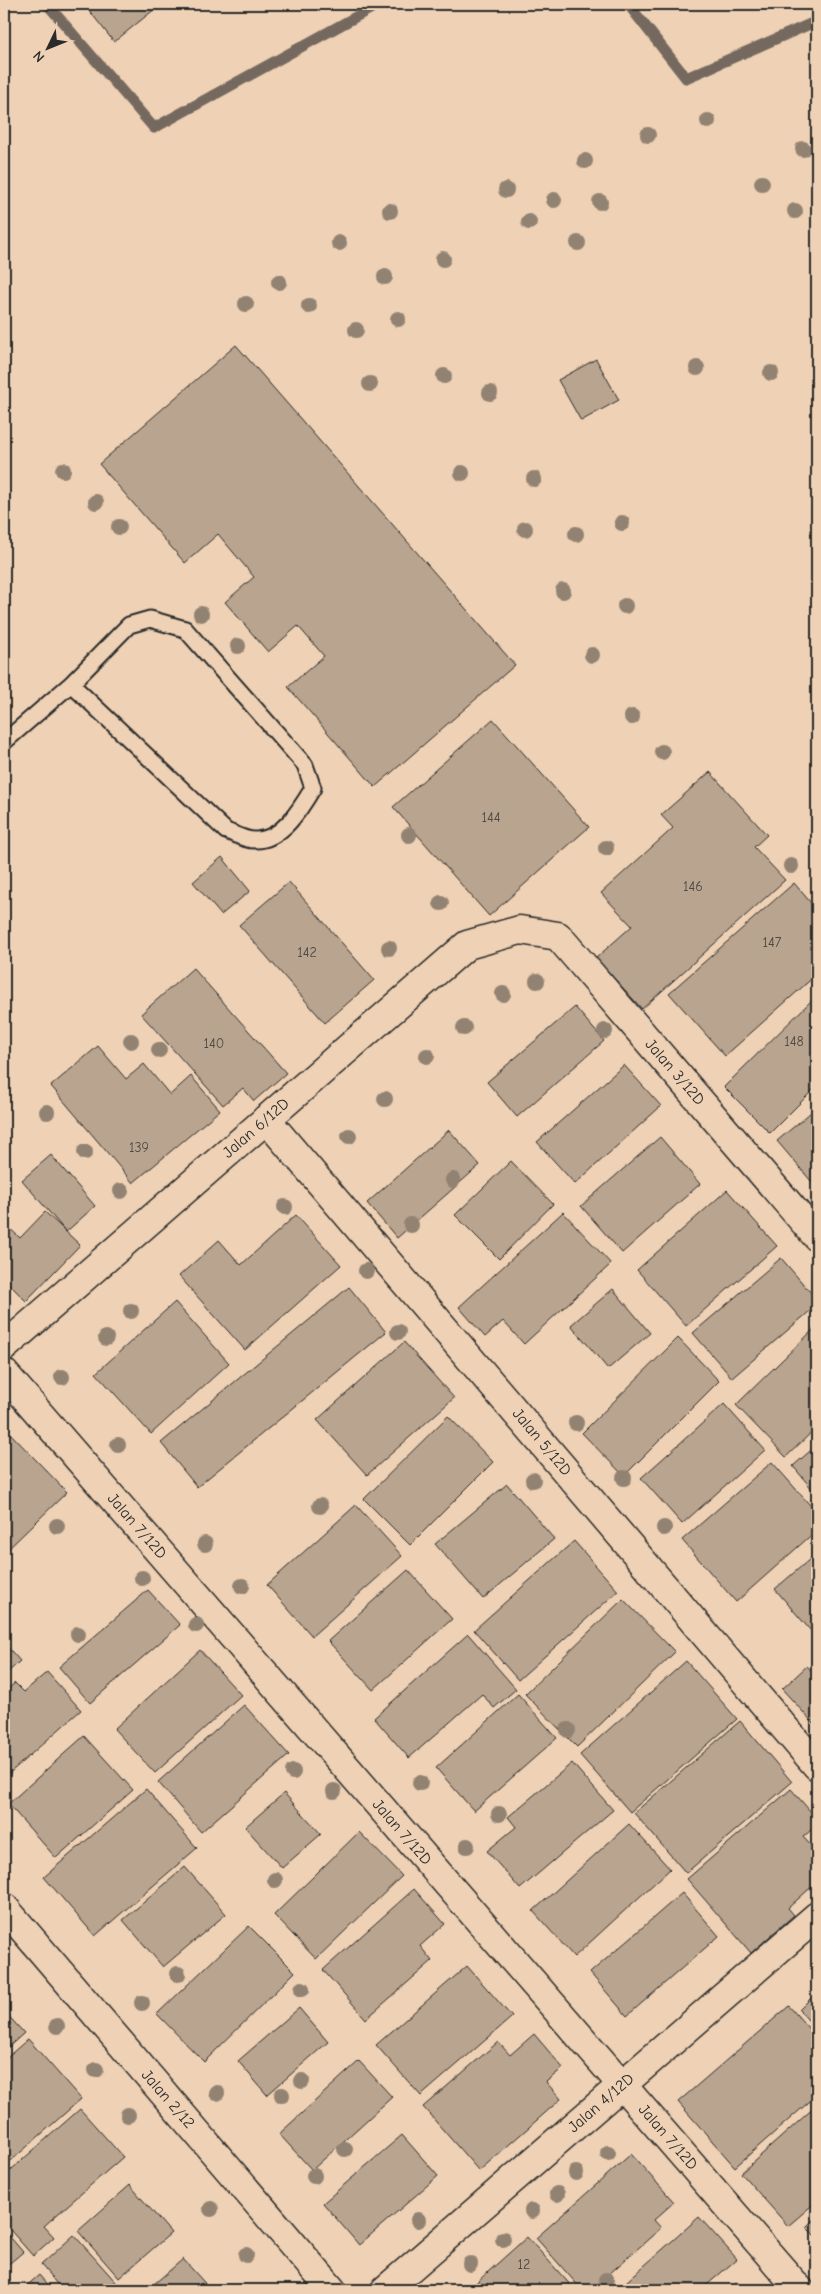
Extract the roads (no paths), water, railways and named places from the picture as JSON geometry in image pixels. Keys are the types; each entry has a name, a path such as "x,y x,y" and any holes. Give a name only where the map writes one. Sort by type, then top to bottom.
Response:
{"street":[{"name":"Jalan 6/12D","path":"4,1347 467,945 520,930"},
{"name":"Jalan 3/12D","path":"520,930 558,936 817,1237"},
{"name":"Jalan 5/12D","path":"266,1119 817,1766"},
{"name":"Jalan 7/12D","path":"4,1373 800,2290"},
{"name":"Jalan 2/12","path":"4,1907 332,2290"},
{"name":"Jalan 4/12D","path":"385,2290 817,1916"}],"lane":[{"path":"4,742 71,684 129,626 150,619 185,629 305,765 313,788 301,808 272,838 254,841 226,831 71,684"}],"waterway":[{"path":"47,4 154,128 379,4"},
{"path":"628,4 686,78 817,21"}]}
